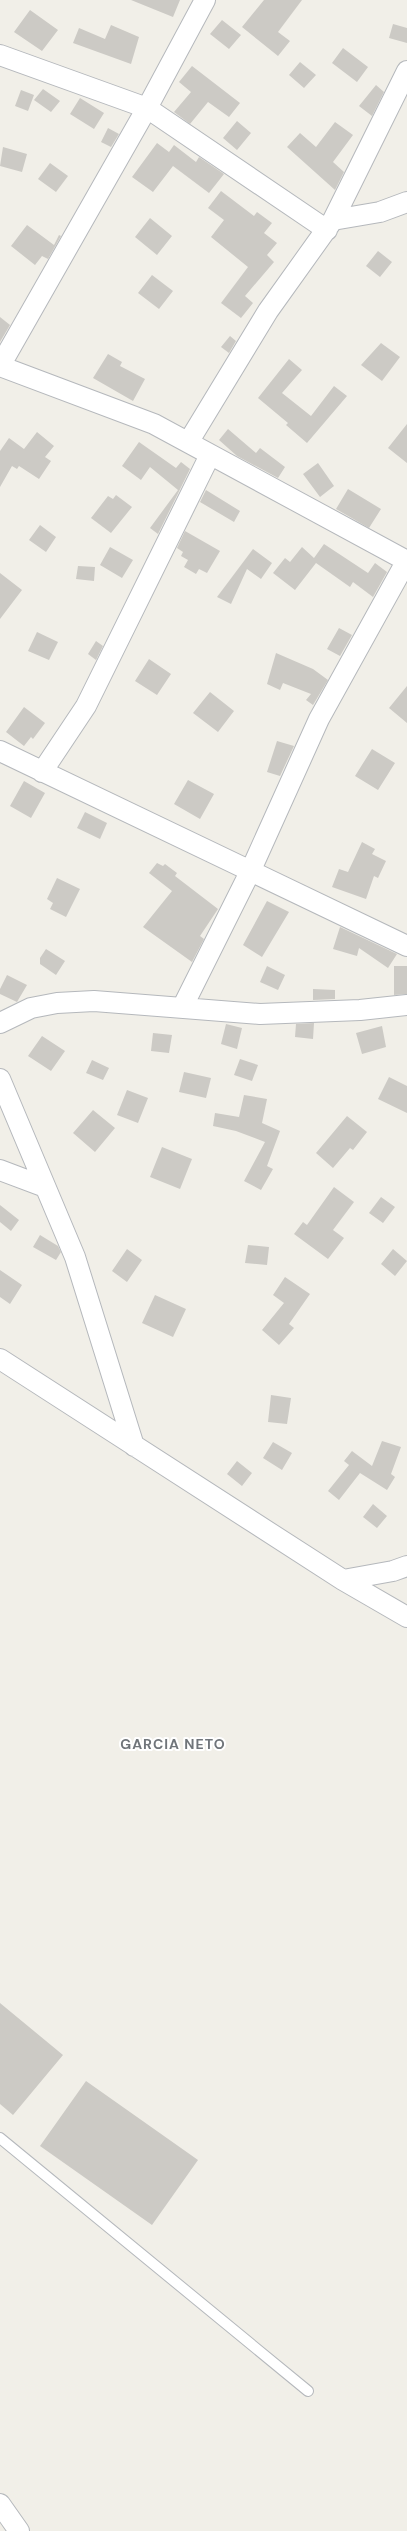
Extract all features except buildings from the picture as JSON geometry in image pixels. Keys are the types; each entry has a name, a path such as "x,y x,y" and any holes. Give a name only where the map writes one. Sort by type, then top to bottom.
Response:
{"street":[{"path":"183,1006 250,872 319,719 407,561 210,455 189,441 154,424 0,366 147,108 205,0"},
{"path":"0,55 147,108 330,225 380,212 407,202"},
{"path":"189,441 268,311 330,225 407,71"},
{"path":"42,772 86,706 210,455"},
{"path":"0,752 407,946"},
{"path":"0,1023 31,1008 57,1003 94,1001 183,1006 260,1014 360,1010 407,1005"},
{"path":"0,1079 76,1258 134,1446"},
{"path":"0,1170 45,1187"},
{"path":"0,1359 343,1580 407,1617"},
{"path":"343,1580 393,1571 407,1566"},
{"path":"0,2504 19,2531"}],"lane":[{"path":"0,2138 308,2391"}],"district":[{"name":"GARCIA NETO","path":"173,1744"}]}
